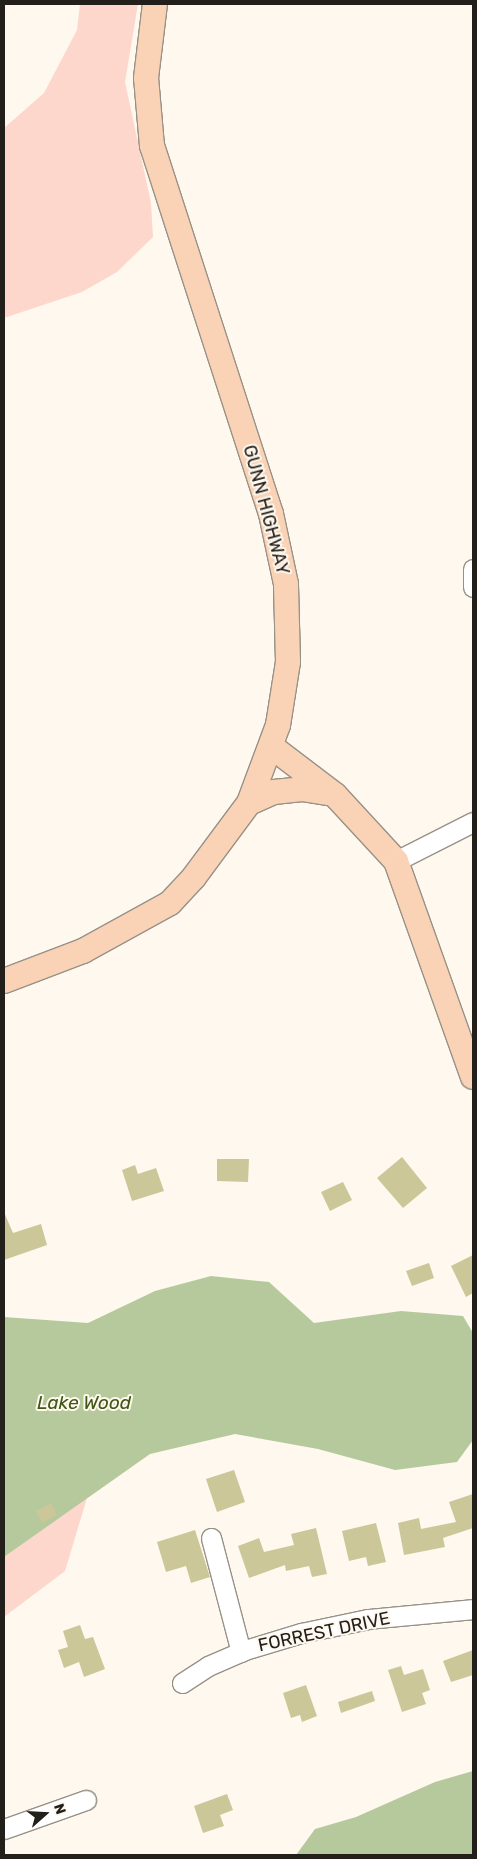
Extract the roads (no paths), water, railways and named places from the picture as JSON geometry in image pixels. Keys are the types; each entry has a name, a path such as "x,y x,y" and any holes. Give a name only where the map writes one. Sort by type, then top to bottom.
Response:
{"main road":[{"name":"GUNN HIGHWAY","path":"4,981 83,951 170,903 194,877 249,803 272,747 288,662 286,584 271,514 152,146 146,78 155,4"},
{"path":"272,747 335,795 396,861 473,1077"},
{"path":"249,803 274,792 302,789 335,795"}],"street":[{"path":"473,569 473,587"},
{"path":"396,861 473,822"},
{"path":"211,1538 241,1652"},
{"name":"FORREST DRIVE","path":"182,1683 208,1666 241,1652 300,1633 368,1619 473,1609"},
{"path":"4,1828 86,1800"}],"water":[{"name":"Lake Wood","path":"211,1276 269,1282 314,1323 401,1311 463,1316 473,1333 473,1440 457,1462 395,1470 318,1449 235,1434 150,1454 4,1557 4,1317 88,1323 155,1291"},
{"path":"473,1771 473,1855 296,1855 315,1829 356,1817 435,1782"}]}
